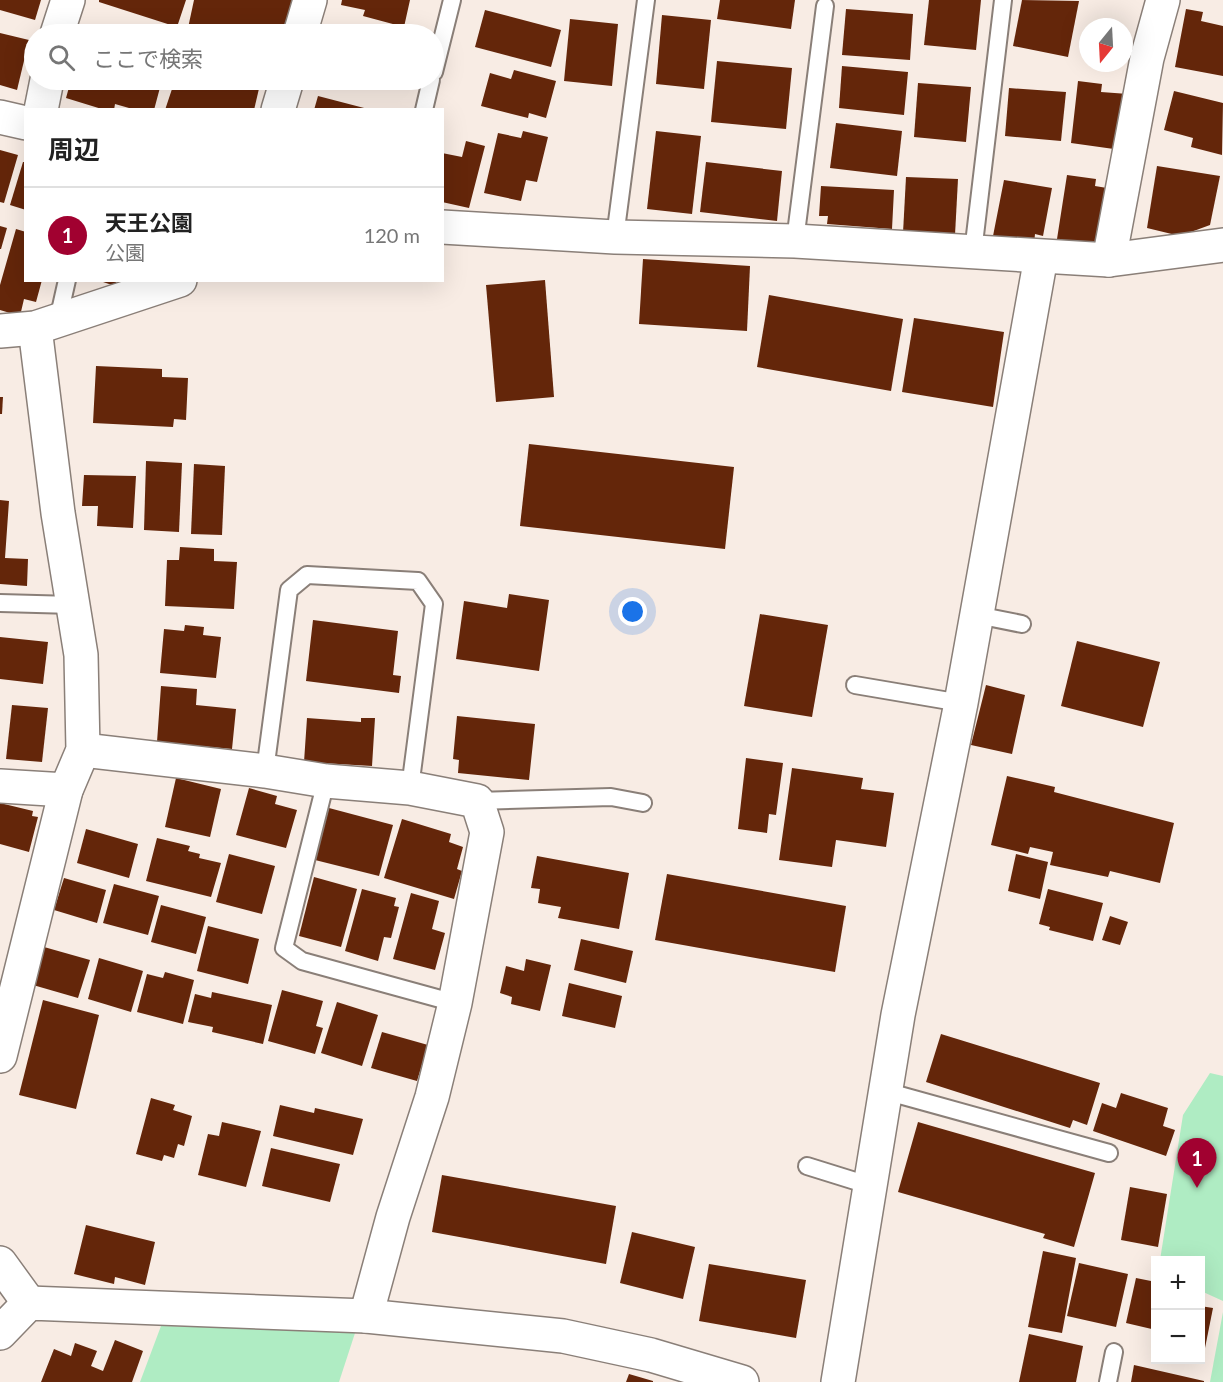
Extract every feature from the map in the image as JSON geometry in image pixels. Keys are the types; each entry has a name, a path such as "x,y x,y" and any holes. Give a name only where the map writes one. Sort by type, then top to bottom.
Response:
{"street":[{"path":"60,24 68,0"},
{"path":"303,24 310,0"},
{"path":"1109,260 1147,58 1163,0"},
{"path":"41,108 45,90"},
{"path":"279,108 284,90"},
{"path":"0,117 24,123"},
{"path":"444,227 615,237 795,241 1109,260 1223,246"},
{"path":"838,1382 868,1185 898,1015 962,703 1041,256"},
{"path":"0,331 47,324 174,282"},
{"path":"0,1056 66,790 83,750 81,655 58,513 47,324"},
{"path":"83,750 265,771 326,781 410,788 477,801 486,832 455,1003 432,1097 393,1217 366,1316"},
{"path":"0,786 66,790"},
{"path":"0,1263 29,1303"},
{"path":"0,1333 29,1303 366,1316 562,1336 651,1355 742,1382"}],"lane":[{"path":"444,32 452,0"},
{"path":"615,237 646,0"},
{"path":"974,252 1003,0"},
{"path":"795,241 825,6"},
{"path":"424,108 429,90"},
{"path":"47,324 66,282"},
{"path":"265,771 289,590 308,575 418,581 434,604 410,788"},
{"path":"0,603 73,605"},
{"path":"977,615 1022,624"},
{"path":"855,685 962,703"},
{"path":"326,781 284,948 302,961 455,1003"},
{"path":"477,801 611,797 643,803"},
{"path":"885,1091 1108,1153"},
{"path":"807,1166 868,1185"},
{"path":"1108,1382 1114,1352"}],"green space":[{"path":"1210,1073 1223,1076 1223,1301 1205,1293 1205,1256 1161,1256 1183,1115"},
{"path":"1223,1312 1223,1382 1210,1382"},
{"path":"161,1326 356,1330 339,1382 140,1382"}],"building":[{"path":"0,0 41,0 35,20 0,10"},
{"path":"99,0 186,0 178,24 168,24 99,2"},
{"path":"194,0 294,0 288,24 189,24"},
{"path":"342,0 410,0 405,24 393,24 363,16 365,10 341,5"},
{"path":"720,0 795,0 791,29 717,19"},
{"path":"929,0 981,0 976,50 924,45"},
{"path":"1022,0 1079,1 1068,57 1013,46"},
{"path":"846,9 913,14 910,60 842,55"},
{"path":"1186,9 1203,12 1201,21 1223,26 1223,76 1175,67"},
{"path":"485,10 561,30 551,67 475,47"},
{"path":"662,15 711,20 704,89 656,84"},
{"path":"570,19 618,24 612,86 564,81"},
{"path":"0,33 24,39 24,61 17,90 0,85"},
{"path":"717,61 792,68 786,129 711,122"},
{"path":"842,66 908,72 904,115 839,108"},
{"path":"514,70 556,81 546,118 529,113 528,118 481,106 490,73 511,79"},
{"path":"1078,81 1102,84 1101,92 1128,94 1121,150 1071,143"},
{"path":"918,83 971,87 966,142 914,137"},
{"path":"1009,88 1066,92 1061,141 1005,136"},
{"path":"68,90 159,90 155,108 129,108 115,104 114,108 98,108 66,98"},
{"path":"172,90 259,90 254,108 166,108"},
{"path":"1174,91 1223,103 1222,155 1191,147 1193,138 1164,130"},
{"path":"318,96 364,108 315,108"},
{"path":"836,123 902,131 897,176 830,168"},
{"path":"523,131 548,137 537,182 526,180 521,201 484,193 498,133 521,138"},
{"path":"656,131 701,136 692,214 647,209"},
{"path":"466,141 485,146 469,208 444,202 444,153 462,157"},
{"path":"0,150 18,155 4,203 0,202"},
{"path":"23,162 24,162 24,209 10,205"},
{"path":"706,162 782,171 777,221 700,212"},
{"path":"1157,166 1220,176 1210,225 1180,236 1147,228"},
{"path":"1067,175 1096,179 1095,186 1113,189 1097,245 1057,239"},
{"path":"906,177 958,179 955,235 903,233"},
{"path":"1004,180 1052,188 1043,236 1035,234 1034,244 993,236"},
{"path":"821,186 894,190 892,229 827,224 828,216 819,216"},
{"path":"0,226 7,228 1,249 0,249"},
{"path":"16,229 24,231 24,282 41,282 36,302 24,299 20,316 0,310 0,285"},
{"path":"643,259 750,266 747,331 639,324"},
{"path":"545,280 554,397 496,402 486,285"},
{"path":"103,282 116,282 115,286"},
{"path":"769,295 903,319 891,391 757,367"},
{"path":"914,318 1004,332 993,407 902,392"},
{"path":"96,366 162,369 162,377 188,378 186,420 174,419 173,427 93,423"},
{"path":"0,397 3,397 2,414 0,414"},
{"path":"529,444 734,467 725,549 520,526"},
{"path":"146,461 182,463 179,532 144,530"},
{"path":"194,464 225,466 222,535 191,534"},
{"path":"84,475 136,476 133,528 97,526 98,506 82,506"},
{"path":"0,500 9,501 5,558 28,559 27,586 0,584"},
{"path":"180,547 214,549 214,561 237,562 234,609 165,606 167,560 179,560"},
{"path":"509,594 549,600 539,671 456,659 464,601 507,608"},
{"path":"760,614 828,625 812,717 744,706"},
{"path":"313,620 398,631 393,675 401,676 399,693 306,681"},
{"path":"185,625 204,627 203,635 221,637 216,678 160,673 164,629 184,631"},
{"path":"0,637 48,642 43,684 0,679"},
{"path":"1077,641 1160,662 1143,727 1061,706"},
{"path":"986,685 1025,695 1012,754 971,745"},
{"path":"161,686 197,689 196,705 236,709 232,749 157,742"},
{"path":"12,705 48,708 42,762 6,759"},
{"path":"457,716 535,724 529,780 458,773 459,760 453,759"},
{"path":"307,718 361,722 361,718 375,718 372,766 304,762"},
{"path":"746,758 783,763 776,815 769,814 767,833 738,829"},
{"path":"792,768 863,778 861,789 894,793 886,847 836,840 832,867 779,860"},
{"path":"1007,776 1055,787 1054,792 1174,823 1160,883 1110,871 1108,877 1050,865 1053,852 1030,847 1028,854 991,845"},
{"path":"176,778 221,789 210,837 165,827"},
{"path":"249,788 277,796 275,804 297,810 286,848 236,835"},
{"path":"0,803 33,811 32,816 38,817 29,852 0,844"},
{"path":"329,808 393,825 379,876 315,860"},
{"path":"402,819 451,834 449,842 463,847 457,869 462,871 454,899 384,878"},
{"path":"86,829 138,844 129,878 77,863"},
{"path":"157,838 190,846 188,851 200,854 199,858 221,863 211,897 146,881"},
{"path":"229,854 275,866 262,914 216,902"},
{"path":"1016,854 1048,862 1040,899 1008,891"},
{"path":"537,856 629,873 619,929 558,918 561,907 538,903 540,889 531,888"},
{"path":"667,874 846,906 835,972 655,940"},
{"path":"314,877 357,889 341,947 299,936"},
{"path":"64,878 106,890 97,923 54,910"},
{"path":"114,884 159,896 148,935 103,923"},
{"path":"362,889 396,898 394,906 399,907 391,938 384,937 378,961 345,951"},
{"path":"1048,889 1103,903 1093,941 1049,930 1050,927 1039,924"},
{"path":"411,893 439,901 432,929 445,933 435,970 393,959"},
{"path":"161,905 206,917 196,954 151,942"},
{"path":"1110,916 1128,922 1120,945 1102,940"},
{"path":"208,926 259,939 248,984 197,971"},
{"path":"581,939 633,951 626,983 574,970"},
{"path":"44,947 90,960 78,998 33,985"},
{"path":"99,958 143,971 131,1012 88,999"},
{"path":"526,959 551,965 540,1011 511,1004 512,997 500,993 506,966 524,971"},
{"path":"165,972 194,980 183,1024 137,1012 147,974 163,978"},
{"path":"569,983 622,996 615,1028 562,1016"},
{"path":"282,990 323,1001 316,1026 323,1028 315,1054 268,1041"},
{"path":"212,992 272,1005 263,1044 212,1032 213,1027 188,1022 195,994 211,998"},
{"path":"43,1000 99,1015 76,1109 19,1095"},
{"path":"337,1002 378,1015 362,1066 321,1053"},
{"path":"382,1032 428,1045 417,1081 371,1068"},
{"path":"941,1034 1100,1083 1087,1125 1073,1120 1070,1128 926,1082"},
{"path":"1121,1093 1168,1108 1163,1126 1175,1130 1166,1156 1093,1131 1102,1103 1116,1108"},
{"path":"151,1098 175,1105 173,1110 192,1116 184,1146 178,1144 174,1158 164,1155 162,1161 136,1154"},
{"path":"280,1105 314,1113 315,1108 363,1119 353,1155 273,1136"},
{"path":"222,1122 261,1131 246,1187 198,1175 208,1134 219,1136"},
{"path":"918,1122 1095,1173 1074,1247 1043,1238 1045,1234 898,1192"},
{"path":"271,1148 340,1164 330,1202 262,1186"},
{"path":"442,1175 616,1206 606,1264 432,1232"},
{"path":"1130,1187 1167,1194 1158,1247 1121,1240"},
{"path":"86,1225 155,1242 145,1285 115,1277 114,1284 74,1274"},
{"path":"632,1232 695,1247 683,1299 620,1283"},
{"path":"1043,1251 1076,1258 1062,1333 1028,1327"},
{"path":"1079,1263 1128,1274 1116,1327 1067,1316"},
{"path":"709,1264 806,1280 796,1338 699,1321"},
{"path":"1136,1278 1151,1281 1151,1329 1126,1323"},
{"path":"1205,1307 1213,1308 1205,1348"},
{"path":"1029,1334 1083,1346 1076,1382 1019,1382"},
{"path":"115,1340 143,1351 132,1382 41,1382 54,1349 71,1356 75,1343 97,1351 91,1366 103,1371"},
{"path":"1134,1365 1204,1381 1204,1382 1131,1382"},
{"path":"629,1374 653,1381 653,1382 626,1382"}],"place":[{"name":"天王公園","path":"1197,1188"}]}
